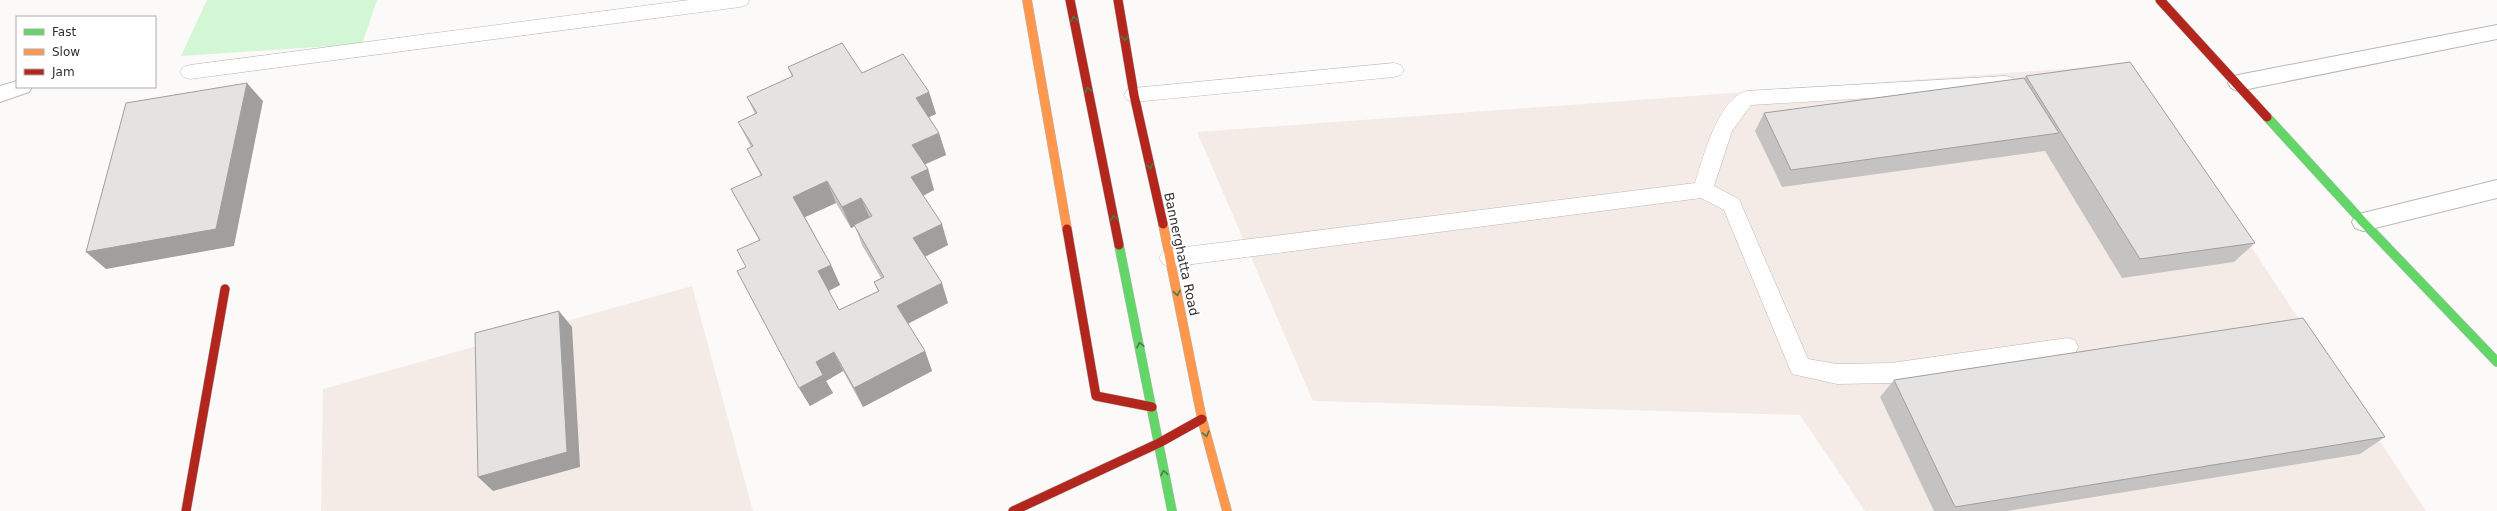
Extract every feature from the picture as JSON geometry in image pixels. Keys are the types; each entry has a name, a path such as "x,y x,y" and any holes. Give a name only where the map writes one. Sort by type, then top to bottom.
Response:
{"street":[{"path":"1027,0 1096,396 1152,407"},
{"path":"1070,0 1172,511"},
{"name":"Bannerghatta Road","path":"1118,0 1134,95 1170,258 1202,419 1227,511"},
{"path":"2160,0 2238,83 2363,222 2497,362"},
{"path":"2238,83 2497,32"},
{"path":"0,94 19,88"},
{"path":"2363,222 2497,189"},
{"path":"186,511 225,289"},
{"path":"1013,511 1158,443 1202,419"}],"lane":[{"path":"190,72 740,0"},
{"path":"1134,95 1394,70"},
{"path":"1703,190 1723,128 1746,98 2025,82"},
{"path":"1170,258 1703,190 1732,205 1800,367 1837,374 1891,373 2067,347"}],"shaded area":[{"path":"2130,64 2426,511 1865,511 1800,415 1313,401 1197,132"},
{"path":"692,286 753,511 321,511 323,389"}],"green space":[{"path":"207,0 377,0 362,44 181,56"}],"building":[{"path":"842,43 862,73 903,54 929,92 916,98 939,133 912,145 928,169 911,177 942,224 913,238 942,283 897,306 925,351 854,388 834,352 816,362 823,375 799,388 737,271 746,267 737,250 760,240 731,189 762,175 747,149 753,146 738,122 757,113 747,97 793,76 788,67","holes":["827,181 842,207 861,198 872,216 854,225 884,277 874,282 879,291 839,310 818,271 831,265 793,197"]},
{"path":"2130,62 2255,243 2140,259 2026,76"},
{"path":"2024,78 2059,133 1791,170 1764,113"},
{"path":"247,83 216,229 86,252 126,103"},
{"path":"559,311 567,452 478,477 475,333"},
{"path":"2303,318 2385,437 1955,507 1894,380"}],"traffic: fast":[{"path":"2267,117 2363,222 2497,362"},
{"path":"1119,245 1172,511"}],"traffic: slow":[{"path":"1027,0 1067,229"},
{"path":"1163,224 1202,419 1227,511"}],"traffic: jam":[{"path":"1070,0 1119,245"},
{"path":"1118,0 1134,95 1163,224"},
{"path":"2160,0 2267,117"},
{"path":"1067,229 1096,396 1152,407"},
{"path":"186,511 225,289"},
{"path":"1013,511 1159,443 1202,419"}]}
